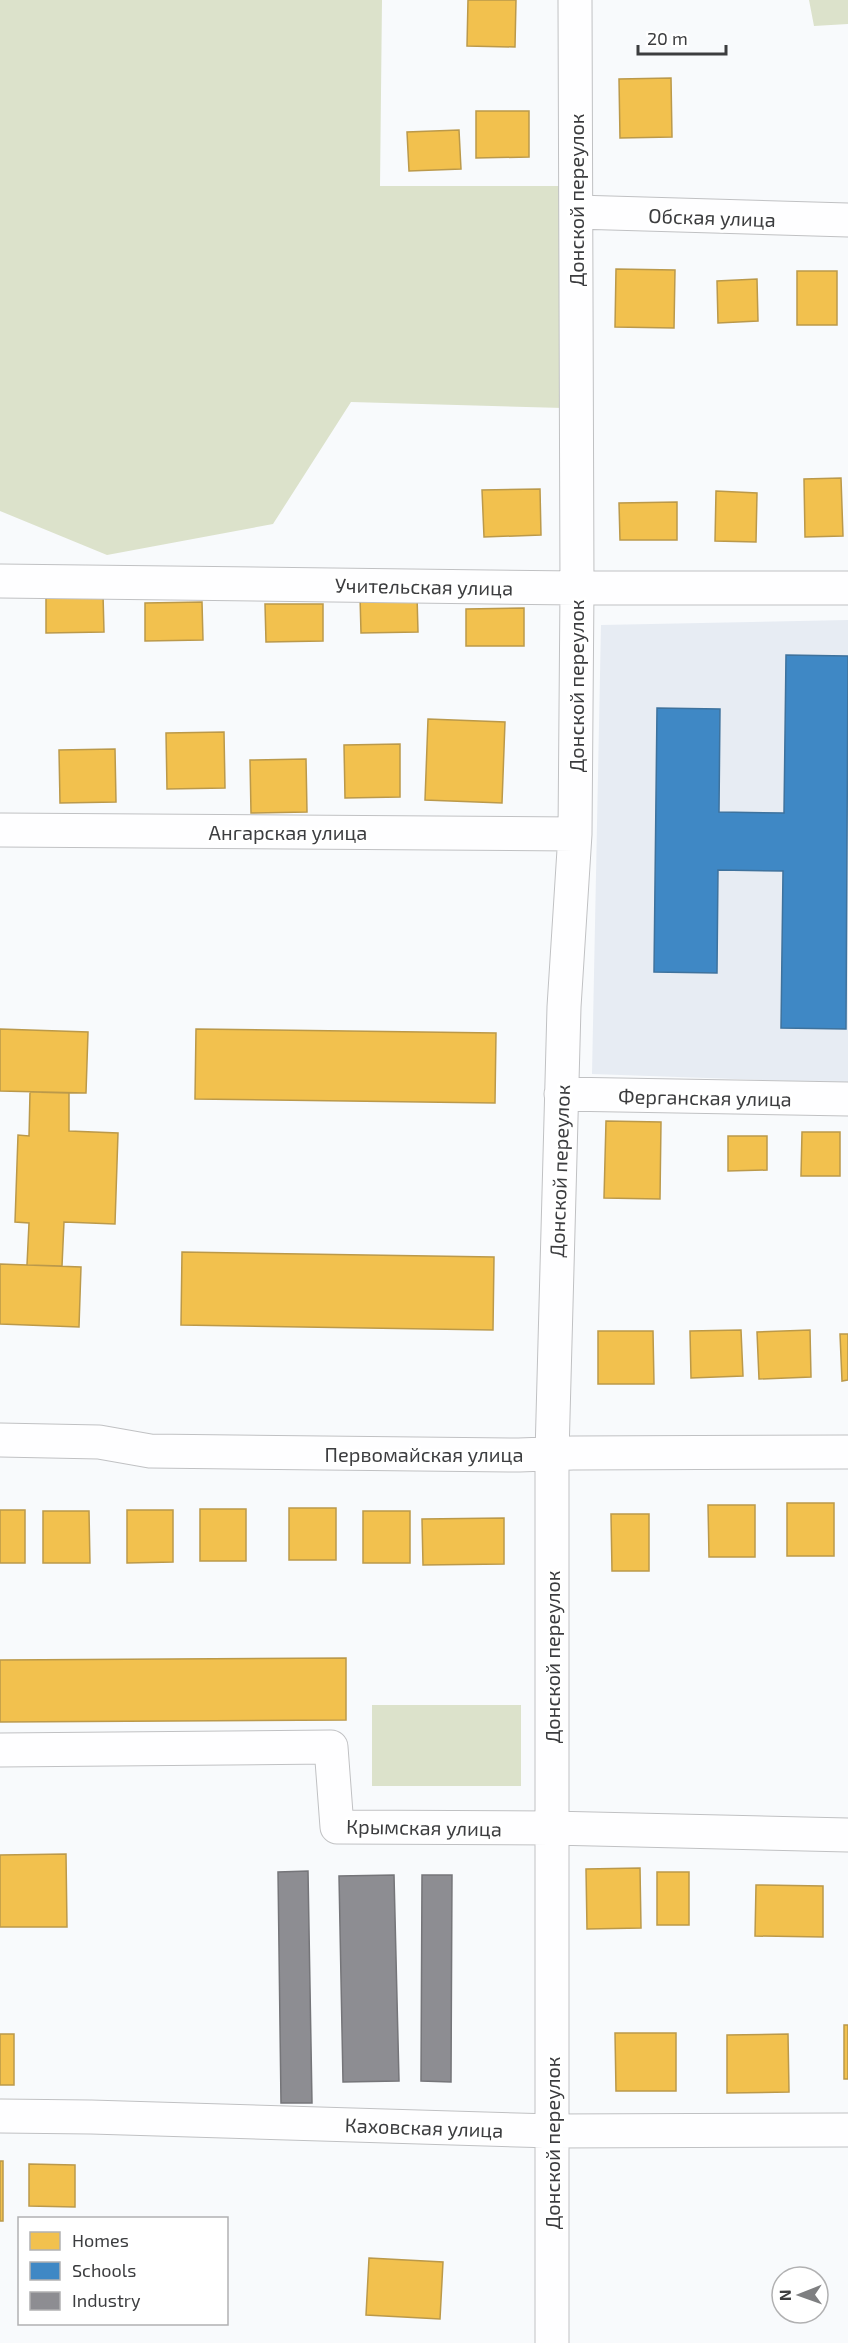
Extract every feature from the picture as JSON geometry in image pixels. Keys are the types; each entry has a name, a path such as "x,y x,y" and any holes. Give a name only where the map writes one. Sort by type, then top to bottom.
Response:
{"street":[{"name":"Донской переулок","path":"552,2343 552,1454 564,1006 575,834 577,588 575,0"},
{"name":"Обская улица","path":"576,212 848,220"},
{"name":"Учительская улица","path":"0,581 577,588 848,588"},
{"name":"Ангарская улица","path":"0,830 575,834"},
{"name":"Ферганская улица","path":"561,1094 848,1099"},
{"name":"Первомайская улица","path":"0,1440 99,1442 150,1451 519,1455 848,1452"},
{"name":"Крымская улица","path":"0,1750 331,1748 337,1827 551,1828 848,1835"},
{"name":"Каховская улица","path":"0,2116 103,2117 553,2132 848,2130"}],"shaded area":[{"path":"848,620 848,1083 592,1074 601,625"}],"green space":[{"path":"0,0 382,0 380,186 566,186 563,408 351,402 273,524 107,555 0,511"},
{"path":"809,0 848,0 848,24 814,26"},
{"path":"372,1705 521,1705 521,1786 372,1786"}],"building: Homes":[{"path":"468,0 516,0 515,47 467,46"},
{"path":"671,78 672,137 620,138 619,79"},
{"path":"476,111 529,111 529,157 476,158"},
{"path":"459,130 461,169 409,171 407,132"},
{"path":"616,269 675,270 674,328 615,327"},
{"path":"797,271 837,271 837,325 797,325"},
{"path":"757,279 758,321 718,323 717,281"},
{"path":"841,478 843,536 805,537 804,479"},
{"path":"540,489 541,535 484,537 482,490"},
{"path":"716,491 757,493 756,542 715,541"},
{"path":"677,502 677,540 620,540 619,503"},
{"path":"103,594 104,632 46,633 46,595"},
{"path":"417,595 418,632 361,633 360,596"},
{"path":"202,602 203,640 145,641 145,603"},
{"path":"265,604 323,604 323,641 266,642"},
{"path":"524,608 524,646 466,646 466,609"},
{"path":"428,719 505,722 502,803 425,800"},
{"path":"224,732 225,788 167,789 166,733"},
{"path":"400,744 400,797 345,798 344,745"},
{"path":"115,749 116,802 60,803 59,750"},
{"path":"306,759 307,812 251,813 250,760"},
{"path":"0,1029 88,1032 86,1093 0,1091"},
{"path":"196,1029 496,1033 495,1103 195,1099"},
{"path":"30,1092 69,1093 69,1131 118,1133 115,1224 64,1222 62,1266 27,1265 29,1223 15,1222 18,1135 29,1136"},
{"path":"606,1121 661,1122 660,1199 604,1198"},
{"path":"802,1132 840,1132 840,1176 801,1176"},
{"path":"728,1136 767,1136 767,1170 728,1171"},
{"path":"182,1252 494,1257 493,1330 181,1325"},
{"path":"0,1264 81,1267 79,1327 0,1324"},
{"path":"741,1330 743,1376 691,1378 690,1331"},
{"path":"810,1330 811,1377 759,1379 757,1332"},
{"path":"598,1331 653,1331 654,1384 598,1384"},
{"path":"840,1334 848,1334 848,1380 842,1381"},
{"path":"787,1503 834,1503 834,1556 787,1556"},
{"path":"708,1505 755,1505 755,1557 709,1557"},
{"path":"289,1508 336,1508 336,1560 289,1560"},
{"path":"200,1509 246,1509 246,1561 200,1561"},
{"path":"0,1510 25,1510 25,1563 0,1563"},
{"path":"127,1510 173,1510 173,1562 127,1563"},
{"path":"43,1511 89,1511 90,1563 43,1563"},
{"path":"363,1511 410,1511 410,1563 363,1563"},
{"path":"611,1514 649,1514 649,1571 612,1571"},
{"path":"504,1518 504,1564 423,1565 422,1519"},
{"path":"346,1658 346,1720 0,1722 0,1660"},
{"path":"66,1854 67,1927 0,1927 0,1855"},
{"path":"640,1868 641,1928 587,1929 586,1869"},
{"path":"657,1872 689,1872 689,1925 657,1925"},
{"path":"756,1885 823,1886 823,1937 755,1936"},
{"path":"844,2025 848,2025 848,2079 844,2079"},
{"path":"615,2033 676,2033 676,2091 616,2091"},
{"path":"0,2034 14,2034 14,2085 0,2085"},
{"path":"788,2034 789,2092 727,2093 727,2035"},
{"path":"0,2161 3,2161 3,2221 0,2221"},
{"path":"29,2164 75,2165 75,2207 29,2206"},
{"path":"369,2258 443,2262 440,2319 366,2315"}],"building: Schools":[{"path":"786,655 848,656 846,1029 781,1028 783,871 718,870 717,973 654,972 657,708 720,709 719,812 784,813"}],"building: Industry":[{"path":"308,1871 312,2103 281,2103 278,1872"},
{"path":"394,1875 399,2081 343,2082 339,1876"},
{"path":"422,1875 452,1875 451,2082 421,2081"}]}
